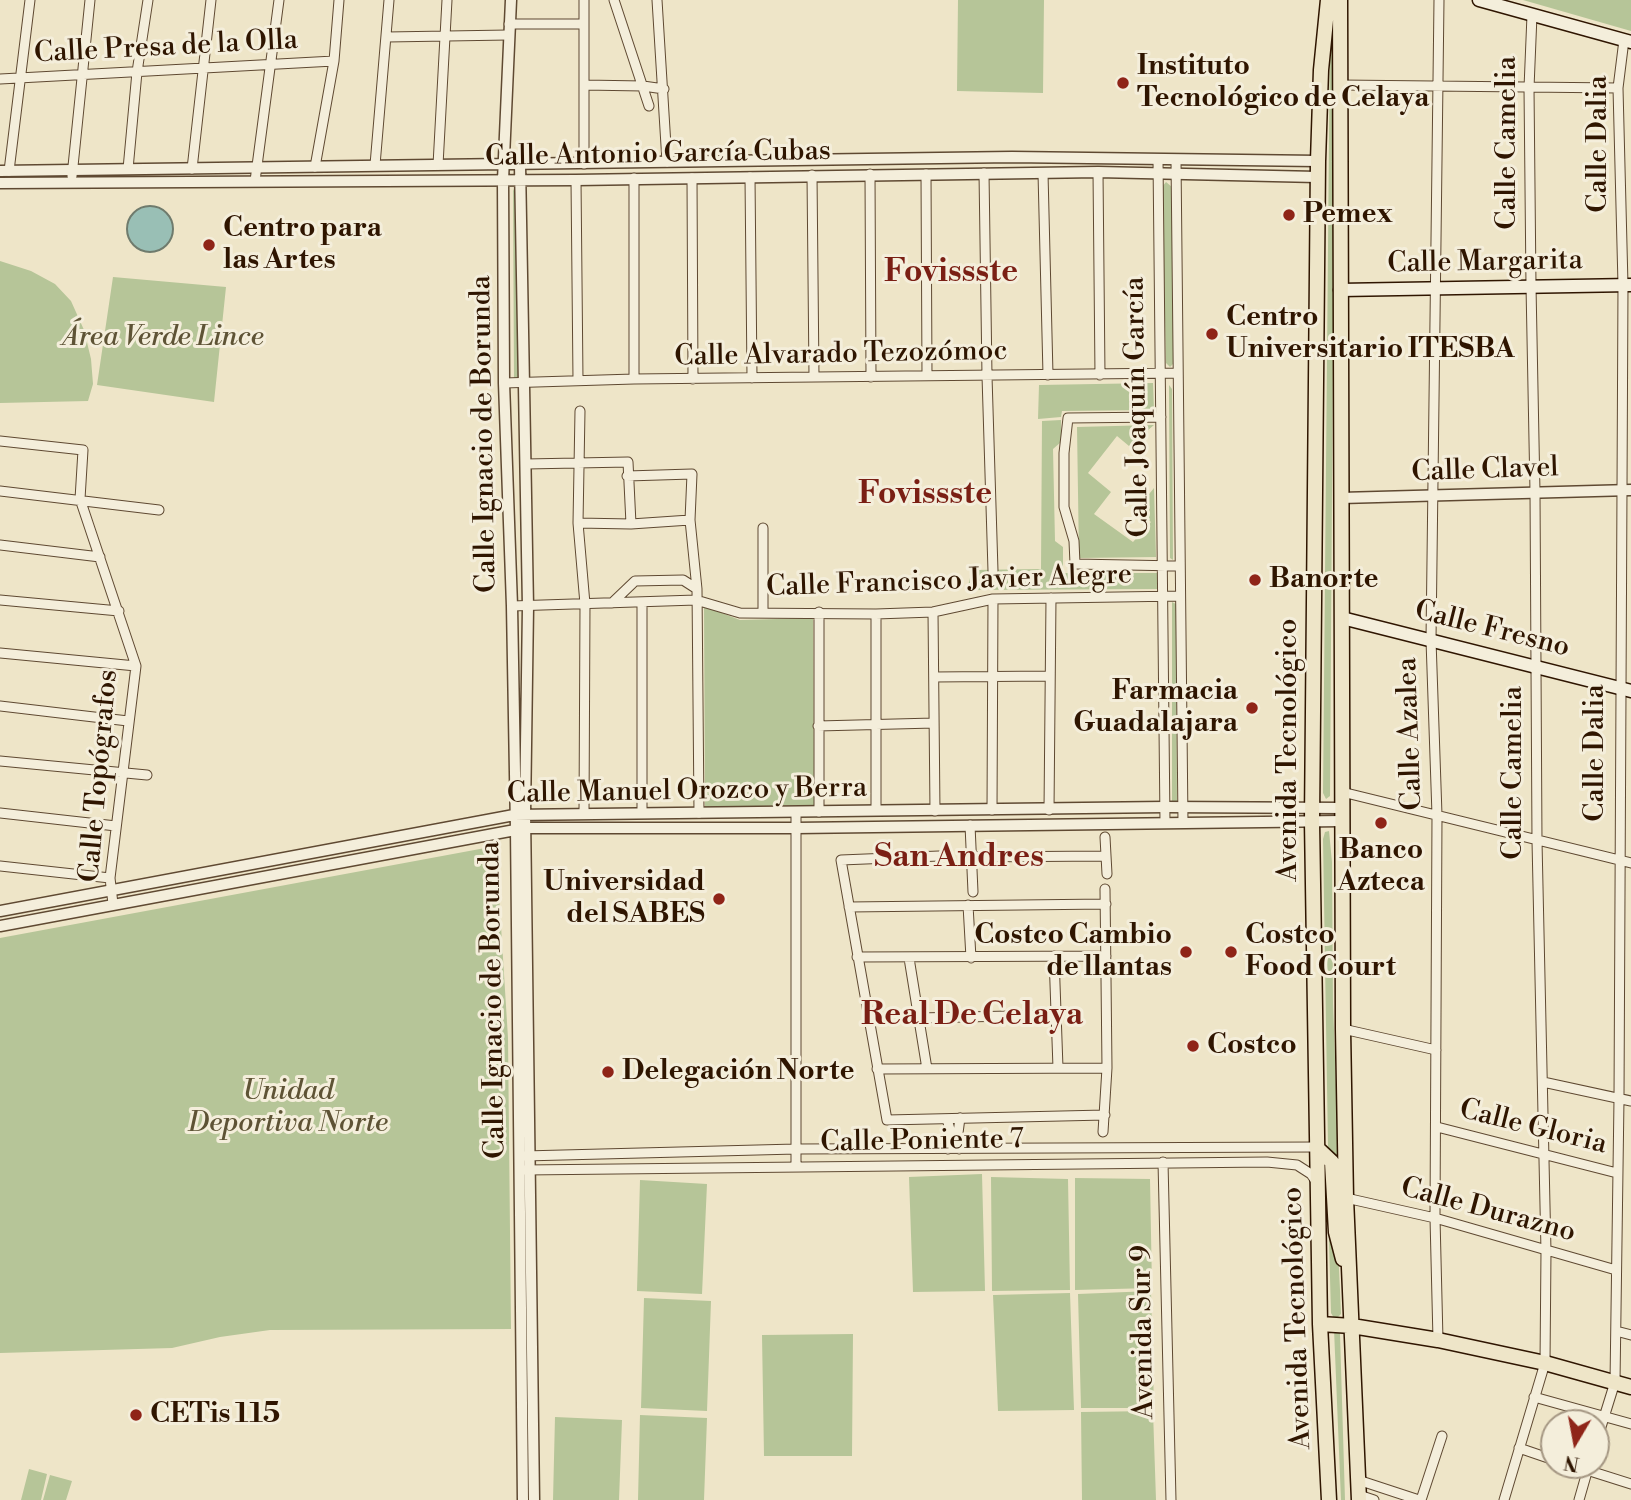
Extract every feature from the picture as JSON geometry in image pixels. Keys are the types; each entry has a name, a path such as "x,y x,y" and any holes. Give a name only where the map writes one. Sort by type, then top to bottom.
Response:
{"main road":[{"name":"Avenida Tecnológico","path":"1328,0 1321,69 1317,177 1312,814 1320,1324 1329,1500"},
{"name":"Avenida Tecnológico","path":"1340,0 1343,1029 1346,1198 1359,1492"},
{"path":"1479,0 1627,41"},
{"name":"Calle Margarita","path":"1340,290 1627,285"},
{"name":"Calle Fresno","path":"1342,618 1625,690"},
{"path":"1316,1147 1332,1162 1336,1232 1350,1288"},
{"path":"1320,1324 1352,1326 1438,1340 1545,1363 1631,1387"}],"street":[{"path":"5,171 30,0"},
{"path":"72,183 90,0"},
{"path":"128,169 137,72 148,0"},
{"path":"192,169 211,0"},
{"path":"255,181 279,0"},
{"path":"315,167 334,61 339,0"},
{"path":"375,165 389,0"},
{"path":"438,165 447,0"},
{"name":"Calle Ignacio de Borunda","path":"511,0 503,180 504,383 521,828 524,1156 534,1500"},
{"path":"584,0 584,164"},
{"path":"614,0 649,106"},
{"name":"Calle Antonio García Cubas","path":"657,0 667,162"},
{"name":"Calle Azalea","path":"1438,1340 1435,1218 1437,815 1431,640 1439,0"},
{"name":"Calle Camelia","path":"1504,1500 1545,1363 1546,1251 1537,841 1531,286 1532,15"},
{"path":"387,37 584,24"},
{"name":"Calle Dalia","path":"1607,1409 1615,1382 1616,1331 1619,861 1625,690 1627,285 1618,88 1627,41"},
{"name":"Calle Presa de la Olla","path":"0,79 334,61"},
{"path":"584,85 664,89"},
{"path":"1341,85 1618,88"},
{"path":"1012,157 1013,173"},
{"name":"Calle Antonio García Cubas","path":"5,171 1012,157 1318,161"},
{"name":"Calle Joaquín García","path":"1158,160 1165,822"},
{"name":"Calle Joaquín García","path":"1175,160 1183,822"},
{"path":"1224,174 1225,160"},
{"name":"Calle Ignacio de Borunda","path":"520,165 528,607 520,815"},
{"path":"1098,172 1101,375"},
{"name":"Calle Antonio García Cubas","path":"0,183 576,180 1098,172 1317,177"},
{"path":"984,173 993,571"},
{"path":"1043,173 1048,376"},
{"path":"870,174 871,377"},
{"path":"926,174 928,376"},
{"path":"812,175 814,377"},
{"path":"750,177 752,378"},
{"path":"634,178 634,379"},
{"path":"692,178 693,379"},
{"path":"576,180 578,380"},
{"name":"Calle Alvarado Tezozómoc","path":"504,383 1178,373"},
{"path":"580,411 578,523 585,604 584,814"},
{"path":"1161,417 1068,418 1063,453 1064,507 1074,541 1075,564 1180,566"},
{"name":"Calle Topógrafos","path":"0,441 83,450 79,499 136,666 116,826 111,883 113,904"},
{"path":"526,464 628,462 631,524"},
{"path":"627,476 692,474 690,520 697,589 699,813"},
{"name":"Calle Clavel","path":"1341,498 1626,490"},
{"path":"0,491 159,510"},
{"path":"578,523 631,524 690,520"},
{"path":"762,613 763,528"},
{"path":"0,545 100,557"},
{"path":"612,603 635,581 683,580 697,589"},
{"name":"Calle Francisco Javier Alegre","path":"512,606 696,600 740,613 876,614 933,612 993,598 1180,596"},
{"path":"992,810 993,598"},
{"path":"1049,810 1051,598"},
{"path":"0,600 119,611"},
{"path":"642,603 642,813"},
{"path":"819,612 819,812"},
{"path":"933,612 935,811"},
{"path":"876,614 876,810"},
{"path":"0,653 136,666"},
{"path":"933,677 1050,676"},
{"path":"0,706 128,720"},
{"path":"818,726 934,723"},
{"path":"0,761 147,775"},
{"path":"1342,792 1631,863"},
{"name":"Calle Manuel Orozco y Berra","path":"0,911 111,883 520,815 1165,807 1342,814"},
{"path":"796,812 796,1166"},
{"path":"0,813 116,826"},
{"name":"Calle Manuel Orozco y Berra","path":"0,926 521,828 796,828 1183,822 1312,814"},
{"path":"970,825 973,892"},
{"path":"1105,837 1107,874"},
{"path":"939,856 841,860 887,1120 1105,1115"},
{"path":"971,857 1106,856"},
{"path":"0,866 111,883"},
{"path":"1104,1132 1107,1068 1105,889"},
{"path":"849,907 1106,904"},
{"path":"968,905 971,958"},
{"path":"1054,956 1058,1068"},
{"path":"857,957 1106,956"},
{"path":"909,958 927,1069"},
{"path":"918,1018 1056,1015"},
{"path":"1343,1029 1436,1050"},
{"path":"877,1069 1107,1068"},
{"path":"1543,1082 1631,1101"},
{"path":"959,1149 960,1118"},
{"path":"947,1119 951,1133 948,1149"},
{"name":"Calle Gloria","path":"1437,1127 1617,1174"},
{"name":"Calle Poniente 7","path":"524,1156 796,1149 1316,1147"},
{"name":"Avenida Sur 9","path":"1163,1162 1171,1500"},
{"name":"Calle Poniente 7","path":"525,1170 1268,1162 1297,1165 1311,1174 1317,1183"},
{"name":"Calle Ignacio de Borunda","path":"523,1500 525,1170"},
{"name":"Calle Durazno","path":"1346,1198 1435,1218 1616,1270"},
{"path":"1616,1331 1631,1335"},
{"path":"1534,1397 1576,1409"},
{"path":"1610,1419 1631,1424"},
{"path":"1359,1492 1420,1500 1441,1436"},
{"path":"1519,1448 1540,1455"},
{"path":"1610,1476 1631,1483"},
{"path":"1579,1500 1585,1479"},
{"path":"1359,1492 1374,1500"}],"green space":[{"path":"958,0 1044,0 1043,93 957,91"},
{"path":"1523,0 1631,0 1631,31"},
{"path":"1330,28 1335,28 1330,796 1326,799 1323,793"},
{"path":"1166,182 1172,187 1173,193 1173,364 1170,367 1166,363 1162,187"},
{"path":"515,186 520,380 514,382 513,191"},
{"path":"0,261 31,271 55,284 71,301 84,330 91,359 93,384 88,401 0,403"},
{"name":"Área Verde Lince","path":"113,277 226,287 214,402 97,385"},
{"path":"1153,383 1154,410 1062,411 1061,417 1038,419 1039,385"},
{"path":"1169,385 1172,389 1173,560 1170,558"},
{"path":"1061,420 1061,442 1053,449 1055,541 1063,547 1063,573 1157,573 1157,589 967,590 972,570 1041,569 1042,421"},
{"path":"1154,425 1129,446 1117,436 1088,473 1111,492 1094,514 1133,542 1151,522 1136,510 1154,488 1156,557 1079,558 1077,427"},
{"path":"1172,602 1176,604 1177,802 1172,802"},
{"path":"704,606 740,620 813,618 814,805 705,807"},
{"path":"1329,831 1339,1167 1328,1147 1323,839 1325,832"},
{"name":"Unidad Deportiva Norte","path":"496,846 508,1038 511,1329 270,1330 220,1337 172,1348 0,1353 0,938"},
{"path":"1327,1171 1338,1249 1340,1290 1341,1314 1334,1318 1331,1313"},
{"path":"982,1174 985,1291 913,1292 909,1177"},
{"path":"991,1177 1068,1179 1070,1290 992,1291"},
{"path":"1075,1178 1150,1179 1152,1288 1075,1290"},
{"path":"640,1180 707,1184 702,1294 637,1291"},
{"path":"1151,1291 1154,1408 1081,1408 1078,1294"},
{"path":"1070,1293 1074,1410 998,1411 993,1295"},
{"path":"644,1298 711,1301 707,1411 641,1408"},
{"path":"1334,1329 1339,1329 1340,1334 1345,1500 1341,1500"},
{"path":"853,1334 852,1456 764,1456 762,1335"},
{"path":"1153,1411 1156,1500 1082,1500 1081,1412"},
{"path":"640,1415 707,1418 704,1500 638,1500"},
{"path":"555,1417 622,1420 619,1500 553,1500"},
{"path":"29,1469 47,1474 41,1500 21,1500"},
{"path":"50,1475 72,1481 66,1500 43,1500"}],"water":[{"path":"150,206 166,213 173,229 166,245 150,252 134,245 127,229 134,213"}],"place":[{"name":"Instituto Tecnológico de Celaya","path":"1123,83"},
{"name":"Pemex","path":"1289,215"},
{"name":"Centro para las Artes","path":"209,245"},
{"name":"Centro Universitario ITESBA","path":"1212,334"},
{"name":"Banorte","path":"1255,580"},
{"name":"Farmacia Guadalajara","path":"1252,708"},
{"name":"Banco Azteca","path":"1381,823"},
{"name":"Universidad del SABES","path":"719,899"},
{"name":"Costco Cambio de llantas","path":"1186,952"},
{"name":"Costco Food Court","path":"1231,952"},
{"name":"Costco","path":"1193,1046"},
{"name":"Delegación Norte","path":"608,1072"},
{"name":"CETis 115","path":"136,1415"}],"district":[{"name":"Fovissste","path":"951,273"},
{"name":"Fovissste","path":"925,495"},
{"name":"San Andres","path":"959,858"},
{"name":"Real De Celaya","path":"972,1016"}]}
